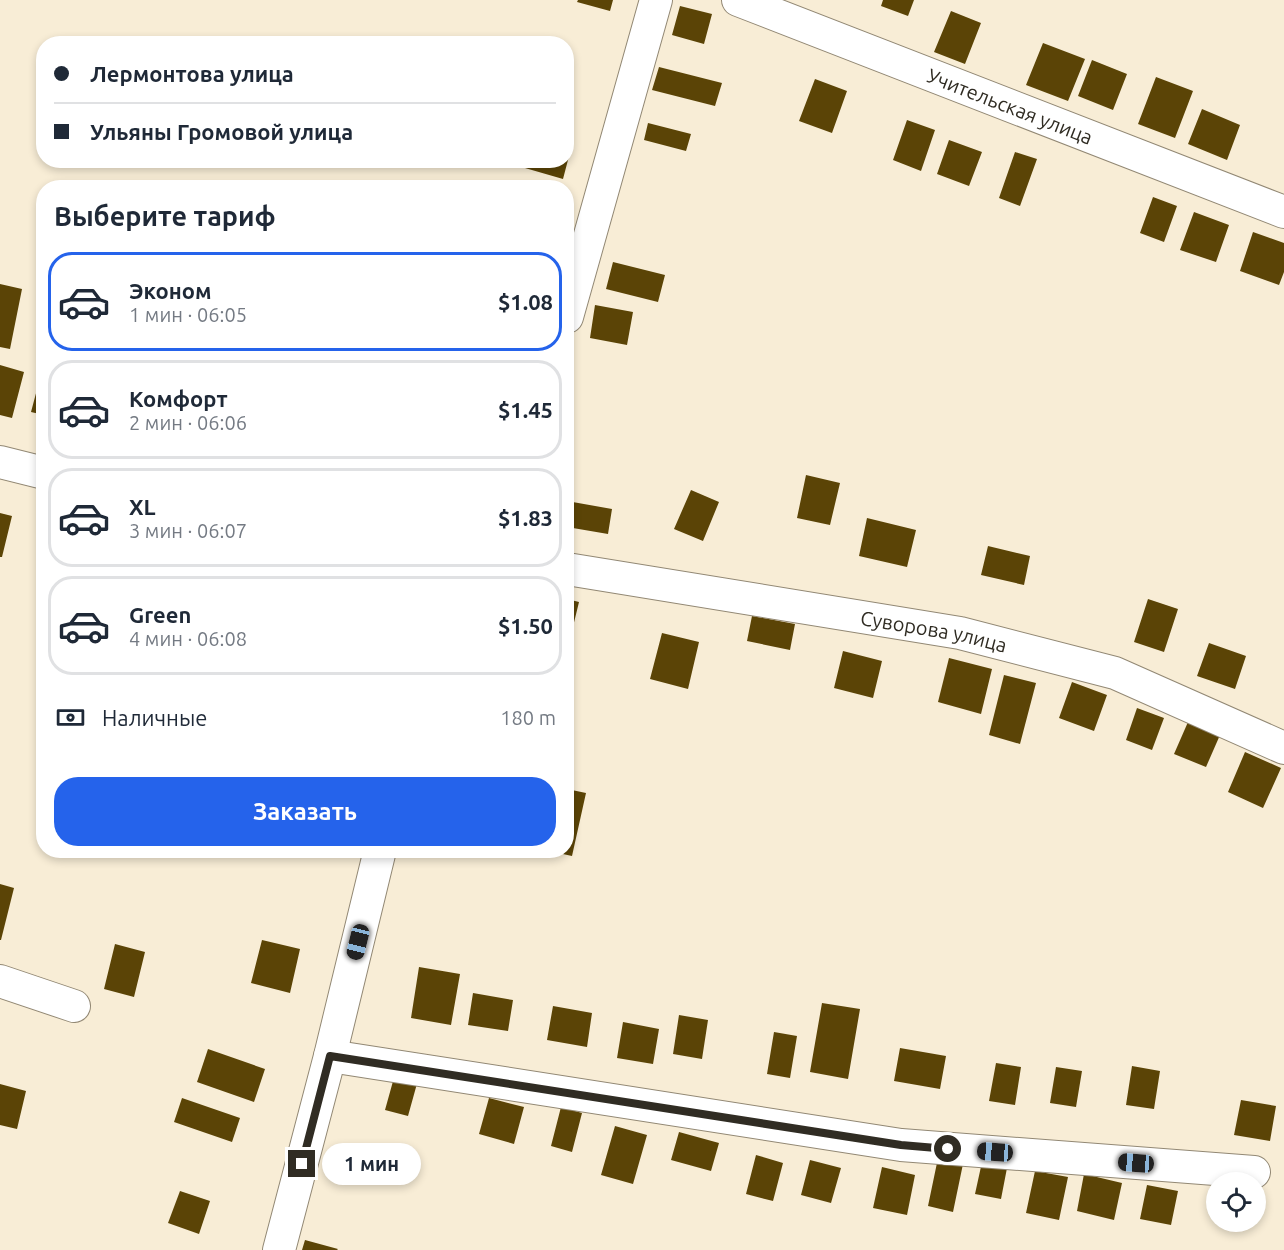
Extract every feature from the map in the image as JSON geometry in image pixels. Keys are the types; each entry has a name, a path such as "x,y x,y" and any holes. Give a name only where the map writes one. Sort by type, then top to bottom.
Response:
{"street":[{"path":"574,292 656,0"},
{"name":"Учительская улица","path":"738,0 1284,212"},
{"path":"0,462 36,472"},
{"name":"Суворова улица","path":"574,570 960,633 1115,673 1284,748"},
{"path":"279,1250 330,1056 378,858"},
{"path":"0,981 75,1006"},
{"path":"330,1056 901,1145 1254,1172"}],"building":[{"path":"578,0 613,0 610,11 577,2"},
{"path":"883,0 914,0 908,16 881,6"},
{"path":"680,6 712,14 704,44 672,35"},
{"path":"951,11 981,23 965,64 934,52"},
{"path":"1043,43 1085,59 1068,101 1026,85"},
{"path":"1092,60 1127,74 1113,110 1078,96"},
{"path":"659,67 722,83 715,106 652,90"},
{"path":"1156,77 1193,91 1175,138 1138,124"},
{"path":"815,79 847,91 832,133 799,121"},
{"path":"1202,109 1240,125 1227,160 1188,144"},
{"path":"907,120 935,130 921,171 893,160"},
{"path":"648,123 691,134 686,151 644,140"},
{"path":"949,140 982,152 969,186 937,174"},
{"path":"1015,152 1037,159 1020,206 999,198"},
{"path":"525,168 566,168 563,179"},
{"path":"1153,197 1177,206 1164,242 1140,233"},
{"path":"1194,212 1229,225 1216,262 1180,250"},
{"path":"1253,232 1284,243 1284,272 1279,285 1240,271"},
{"path":"613,262 665,275 658,302 606,289"},
{"path":"0,284 22,289 10,349 0,347"},
{"path":"595,305 633,312 627,345 590,338"},
{"path":"0,365 24,372 12,418 0,415"},
{"path":"36,393 36,413 31,412"},
{"path":"806,475 840,483 830,525 797,518"},
{"path":"691,490 719,502 703,541 674,529"},
{"path":"574,502 612,509 608,534 574,528"},
{"path":"0,513 12,516 2,557 0,557"},
{"path":"867,518 916,530 907,567 859,556"},
{"path":"988,546 1030,556 1024,585 981,575"},
{"path":"1148,599 1178,609 1164,652 1134,642"},
{"path":"574,601 579,602 574,622"},
{"path":"752,616 795,624 790,650 747,641"},
{"path":"662,633 699,642 688,689 650,679"},
{"path":"1209,643 1246,656 1235,689 1197,676"},
{"path":"843,651 882,661 873,698 834,688"},
{"path":"949,658 992,669 981,714 938,702"},
{"path":"1004,675 1036,683 1020,744 989,735"},
{"path":"1072,682 1107,695 1094,731 1059,718"},
{"path":"1137,708 1164,718 1152,750 1126,740"},
{"path":"1188,722 1220,735 1206,767 1174,754"},
{"path":"1245,752 1281,768 1263,808 1228,792"},
{"path":"574,790 586,793 574,847"},
{"path":"0,884 14,888 1,940 0,940"},
{"path":"262,940 300,949 290,993 251,983"},
{"path":"115,944 145,952 134,997 104,989"},
{"path":"419,967 460,974 451,1025 411,1018"},
{"path":"473,993 513,1000 508,1031 468,1025"},
{"path":"822,1003 860,1009 848,1079 810,1072"},
{"path":"553,1006 592,1013 587,1047 547,1040"},
{"path":"679,1015 708,1020 702,1059 673,1054"},
{"path":"623,1022 659,1029 653,1064 617,1058"},
{"path":"774,1032 797,1036 790,1078 767,1074"},
{"path":"900,1048 946,1056 940,1089 894,1081"},
{"path":"208,1049 265,1069 254,1102 197,1082"},
{"path":"996,1063 1021,1067 1015,1105 989,1101"},
{"path":"1132,1066 1160,1071 1154,1109 1126,1105"},
{"path":"1056,1067 1082,1071 1076,1107 1050,1103"},
{"path":"395,1074 418,1080 408,1116 385,1110"},
{"path":"0,1084 26,1091 17,1129 0,1125"},
{"path":"182,1098 240,1118 232,1142 174,1122"},
{"path":"489,1098 524,1107 514,1144 479,1134"},
{"path":"1241,1100 1276,1106 1270,1141 1234,1135"},
{"path":"561,1107 582,1113 572,1152 551,1146"},
{"path":"615,1126 647,1135 633,1184 601,1175"},
{"path":"679,1132 719,1143 711,1171 671,1160"},
{"path":"756,1155 783,1163 773,1201 746,1194"},
{"path":"938,1158 963,1164 953,1212 928,1206"},
{"path":"810,1160 841,1168 831,1203 801,1195"},
{"path":"982,1162 1007,1168 1001,1199 975,1194"},
{"path":"882,1167 915,1175 907,1215 873,1208"},
{"path":"1035,1171 1068,1177 1059,1220 1026,1213"},
{"path":"1084,1174 1122,1183 1114,1220 1077,1211"},
{"path":"1147,1185 1178,1191 1171,1225 1140,1219"},
{"path":"180,1191 210,1201 199,1234 168,1223"},
{"path":"305,1240 338,1249 302,1250"}],"route":[{"path":"302,1164 330,1056 901,1145 948,1149"}]}
